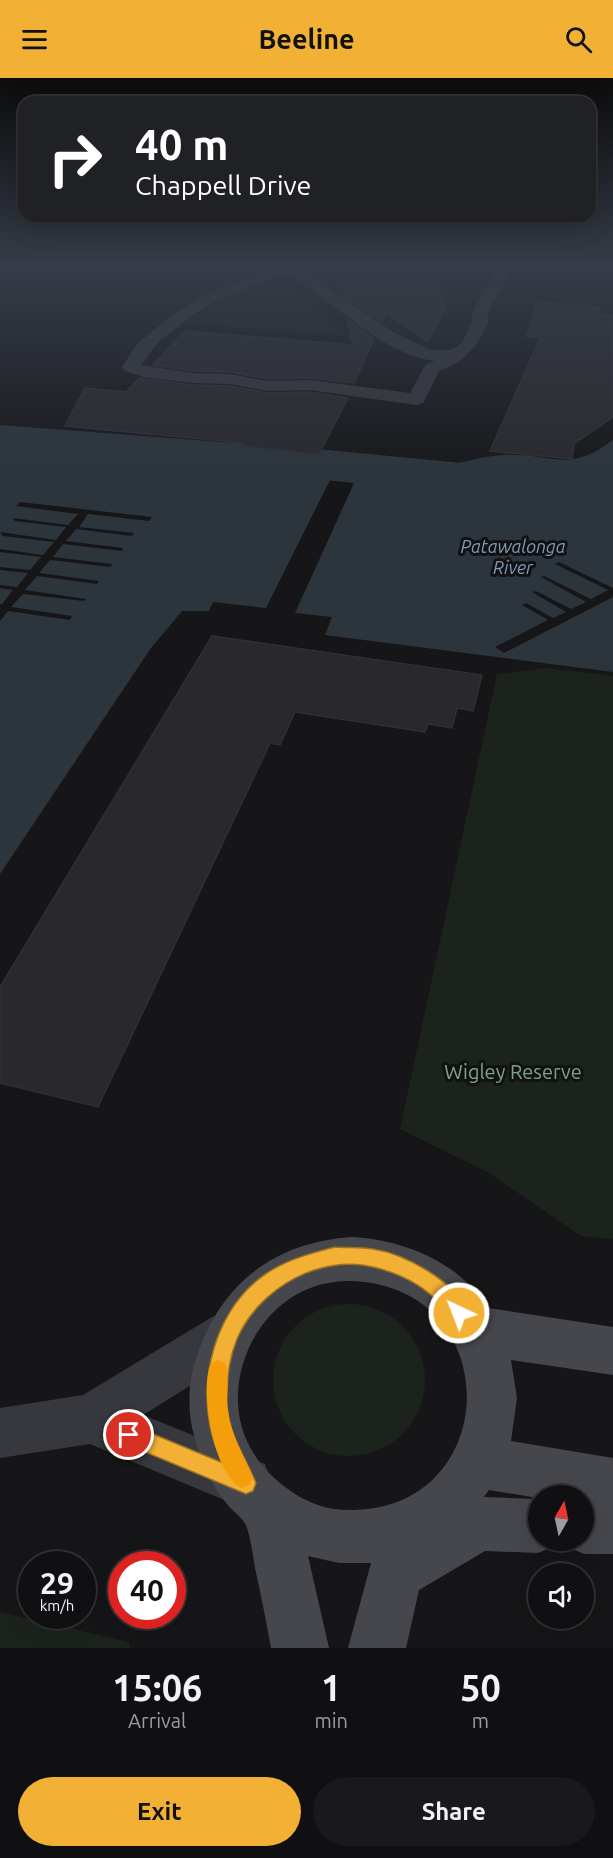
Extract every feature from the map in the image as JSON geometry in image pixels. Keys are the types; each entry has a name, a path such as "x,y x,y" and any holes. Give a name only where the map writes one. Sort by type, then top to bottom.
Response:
{"street":[{"path":"152,341 139,352 131,367 144,372 192,378 229,378 268,386 310,385 416,399"},
{"path":"402,341 437,358"},
{"path":"407,416 437,358 468,346 470,341"},
{"path":"300,1648 258,1496 226,1447 217,1409 218,1370 229,1334 248,1304 273,1280 303,1264 335,1256 375,1258 413,1272 446,1296 473,1330 488,1372 490,1417 478,1462 461,1490 402,1552 377,1648"},
{"path":"473,1330 613,1351"},
{"path":"0,1433 90,1419 229,1334"},
{"path":"90,1419 258,1496 301,1527 336,1539 373,1540 402,1552 479,1524 528,1526"},
{"path":"478,1462 613,1484"},
{"path":"594,1527 613,1527"}],"green space":[{"name":"Wigley Reserve","path":"546,668 613,676 613,1239 581,1236 489,1173 400,1129 497,674"},
{"path":"349,1304 364,1305 378,1310 403,1326 419,1351 424,1365 424,1395 419,1409 403,1434 378,1450 364,1455 349,1456 334,1455 320,1450 295,1434 279,1409 274,1395 273,1380 274,1365 279,1351 295,1326 320,1310 334,1305"},
{"path":"0,1612 18,1616 18,1629 73,1629 129,1642 130,1648 0,1648"}],"water":[{"path":"0,428 320,458 311,475 331,478 266,608 213,602 209,611 182,611 151,648 0,874"},
{"name":"Patawalonga River","path":"613,440 613,672 325,635 332,617 295,613 355,481 439,490 442,482 435,481 439,468 479,458 503,455 571,459 597,451"},
{"path":"328,460 430,470 427,480 323,470"}],"pier":[{"path":"20,502 152,517 149,521 88,514 79,527 134,533 132,536 76,529 66,541 123,548 122,551 63,544 53,557 112,564 111,567 50,560 39,573 99,581 97,584 37,576 25,590 86,599 84,601 23,594 11,607 72,616 70,620 8,611 0,621 0,604 13,590 0,588 0,585 17,587 28,573 0,570 0,567 30,570 41,557 0,552 0,549 43,555 54,542 3,536 0,532 56,540 66,527 15,521 13,518 68,525 78,514 16,506"},
{"path":"559,562 613,588 613,597 504,653 495,647 548,620 522,605 526,603 553,618 566,612 532,592 536,591 571,609 586,602 541,577 544,576 591,599 608,590 555,564"}],"building":[{"path":"175,341 308,341 353,345 352,341 373,341 354,383 310,378 269,379 229,372 192,371 153,365"},
{"path":"539,341 613,341 613,417 574,444 572,459 490,451"},
{"path":"140,378 192,385 229,386 269,393 310,392 348,398 319,454 243,446 245,443 65,426 85,388 126,392"},
{"path":"212,636 482,675 473,711 457,708 452,728 428,724 425,732 295,712 280,745 270,743 98,1107 0,1083 0,987"}],"waterway":[{"name":"Patawalonga River","path":"0,440 317,464 483,481 613,486"}],"slow traffic":[{"path":"218,1370 217,1409 226,1447 242,1477"}],"route":[{"path":"129,1435 246,1483 226,1447 217,1409 218,1370 229,1334 248,1304 273,1280 303,1264 335,1256 375,1258 413,1272 446,1296 459,1313"}]}
